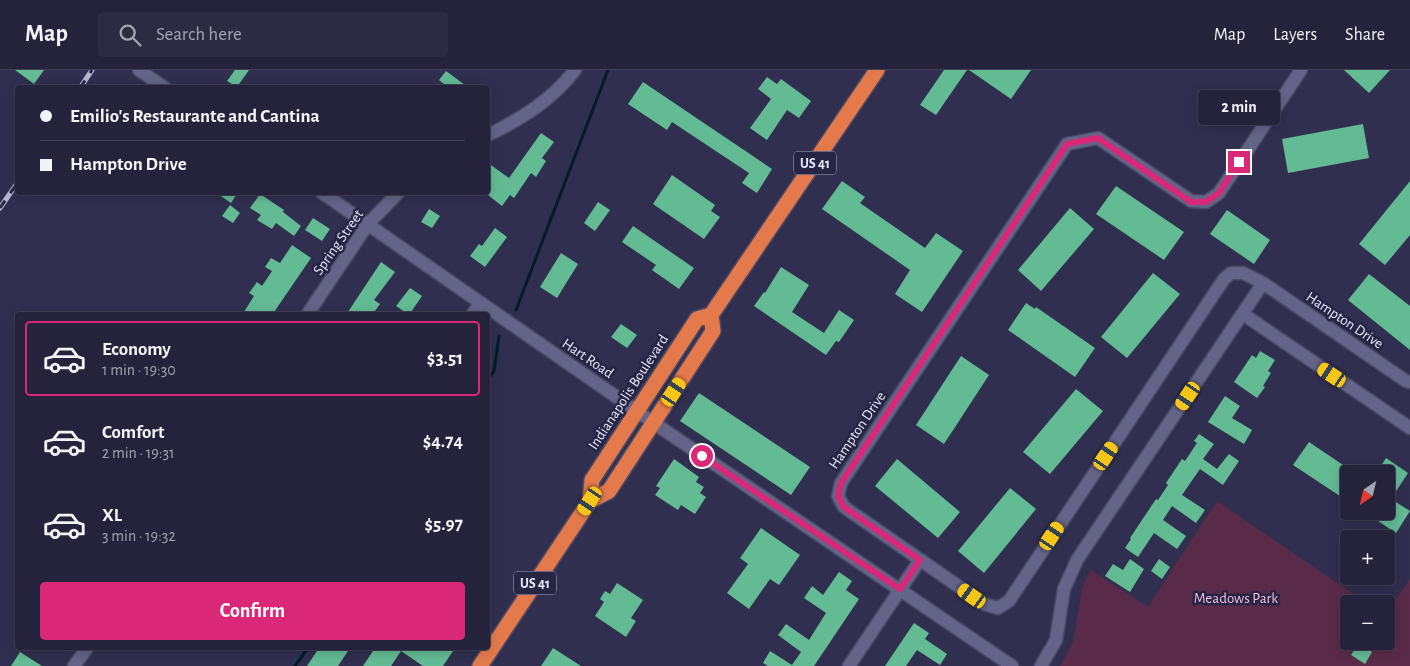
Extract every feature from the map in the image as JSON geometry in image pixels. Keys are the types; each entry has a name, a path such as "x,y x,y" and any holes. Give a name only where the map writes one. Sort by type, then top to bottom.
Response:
{"highway":[{"name":"Indianapolis Boulevard","path":"590,501 592,480 697,319 711,315 877,70"},
{"name":"Indianapolis Boulevard","path":"480,666 590,501 608,491 654,423 713,331 711,315"}],"street":[{"path":"140,70 161,85"},
{"path":"490,134 512,124 539,106 560,88 575,70"},
{"name":"Hampton Drive","path":"1301,70 1219,193 1206,202 1191,202 1098,138 1067,144 841,483 838,496 844,507 984,604 998,608 1009,601 1224,279 1232,273 1243,273 1263,283 1410,382"},
{"name":"Hart Road","path":"324,195 480,304 1012,666"},
{"name":"Spring Street","path":"309,312 368,224 396,195"},
{"path":"1041,666 1056,640 1064,589 1077,560 1263,283"},
{"path":"474,312 480,304"},
{"path":"1243,314 1410,428"},
{"path":"849,666 920,560"},
{"path":"74,666 86,650"}],"green space":[{"name":"Meadows Park","path":"1217,501 1355,595 1340,595 1340,650 1395,650 1395,601 1410,579 1410,666 1060,666 1073,642 1083,585 1091,570 1148,607"}],"building":[{"path":"15,70 44,70 34,84"},
{"path":"235,70 249,70 238,85 234,85 227,81"},
{"path":"944,70 967,70 936,115 920,105"},
{"path":"969,70 1031,70 1011,99"},
{"path":"1344,70 1390,70 1369,93"},
{"path":"446,71 465,85 445,85 439,80"},
{"path":"767,77 777,84 781,79 811,101 799,118 787,110 767,140 750,128 771,99 758,89"},
{"path":"643,82 772,169 757,193 742,183 749,173 672,122 667,130 628,104"},
{"path":"1363,124 1369,158 1288,173 1282,139"},
{"path":"541,133 554,142 542,158 546,161 536,177 531,173 514,198 510,195 502,206 488,195 490,195 490,164 509,178"},
{"path":"672,175 715,205 711,211 720,217 704,239 653,204"},
{"path":"842,181 865,197 860,203 925,248 936,233 963,251 922,312 895,294 910,270 822,209"},
{"path":"1410,181 1410,235 1385,265 1359,244"},
{"path":"1116,186 1184,232 1164,260 1096,214"},
{"path":"219,195 236,195 231,203"},
{"path":"259,195 262,195 284,210 283,212 301,226 294,236 276,223 272,229 257,220 261,215 250,208"},
{"path":"598,202 610,210 595,231 584,223"},
{"path":"230,205 240,213 233,223 222,216"},
{"path":"1070,208 1094,229 1041,291 1018,270"},
{"path":"429,209 440,216 432,228 421,222"},
{"path":"1227,210 1270,240 1254,264 1210,234"},
{"path":"313,218 330,229 322,241 305,230"},
{"path":"633,226 694,268 679,289 652,270 656,265 622,242"},
{"path":"495,228 507,237 485,267 470,256 479,244 482,246"},
{"path":"292,245 311,258 274,312 244,312 254,296 249,293 257,282 262,286 272,271 265,267 271,258 280,263"},
{"path":"561,253 578,264 557,298 540,287"},
{"path":"381,262 395,272 374,300 380,304 374,312 348,312"},
{"path":"781,267 809,285 792,312 824,333 839,310 854,320 839,342 836,341 826,355 754,306 765,293"},
{"path":"1153,273 1180,294 1127,358 1101,337"},
{"path":"1369,274 1410,306 1410,350 1348,300"},
{"path":"410,288 422,296 411,312 405,312 396,306"},
{"path":"1026,303 1035,309 1036,307 1095,348 1075,377 1008,330"},
{"path":"621,324 637,335 627,348 611,337"},
{"path":"1260,351 1275,360 1268,371 1271,373 1263,386 1265,387 1257,398 1234,382 1252,355 1256,358"},
{"path":"961,356 989,375 944,444 916,425"},
{"path":"1076,389 1103,411 1050,474 1023,452"},
{"path":"699,393 810,467 791,495 680,421"},
{"path":"1225,396 1240,406 1232,418 1252,430 1244,444 1208,422"},
{"path":"1199,434 1214,444 1203,459 1217,469 1229,454 1239,461 1223,485 1200,469 1182,495 1205,510 1196,523 1172,506 1163,520 1186,536 1177,549 1154,533 1138,557 1125,548 1156,499 1158,500 1168,485 1166,483 1182,459 1185,461 1197,443 1194,441"},
{"path":"1309,442 1343,465 1340,465 1340,496 1293,465"},
{"path":"1386,458 1408,473 1395,493 1395,465 1382,465"},
{"path":"674,459 699,477 696,482 704,487 700,493 706,497 695,514 681,505 678,510 655,495 660,488 656,486"},
{"path":"897,459 960,512 938,538 875,486"},
{"path":"1010,488 1036,509 984,573 958,551"},
{"path":"1395,502 1410,511 1396,533 1395,530 1392,530 1376,520 1395,520"},
{"path":"761,528 800,555 779,585 770,579 749,609 727,593 748,564 740,558"},
{"path":"1130,559 1144,569 1130,592 1105,576 1113,564 1123,570"},
{"path":"1159,559 1170,567 1162,579 1151,571"},
{"path":"839,572 852,581 846,590 859,599 814,666 768,666 763,663 770,651 792,665 801,652 778,635 786,624 809,640 826,613 804,598 812,586 823,595"},
{"path":"617,583 643,600 631,618 636,621 626,637 595,616 604,602 600,599 605,591 610,594"},
{"path":"914,623 929,633 925,639 947,654 940,665 917,650 906,666 885,666"},
{"path":"553,648 581,666 541,666"},
{"path":"318,650 349,650 338,666 307,666"},
{"path":"374,650 454,650 443,666 423,666 401,651 391,666 363,666"},
{"path":"1354,650 1369,650 1372,652 1365,664 1351,655"},
{"path":"20,652 42,666 11,666"}],"waterway":[{"path":"516,310 608,70"},
{"path":"490,377 494,371 499,336"},
{"path":"295,666 307,650"}],"railway":[{"path":"82,85 92,70"},
{"path":"0,208 15,186"}],"route":[{"path":"702,456 900,589 920,560 844,507 838,496 841,483 1067,144 1098,138 1191,202 1206,202 1219,193 1239,162"}]}
